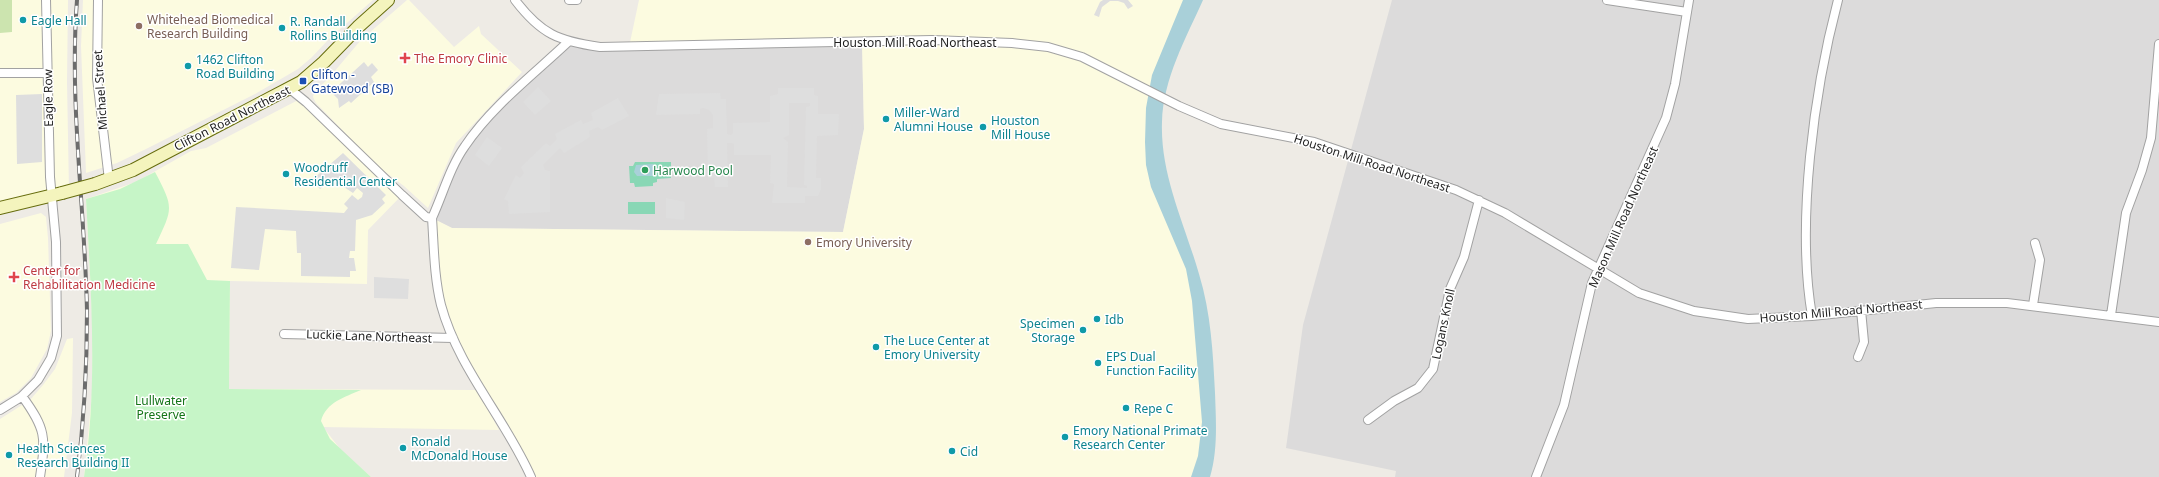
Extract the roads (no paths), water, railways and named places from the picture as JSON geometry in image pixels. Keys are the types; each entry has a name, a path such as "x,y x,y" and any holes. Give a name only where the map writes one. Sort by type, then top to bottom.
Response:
{"main road":[{"name":"Clifton Road Northeast","path":"0,208 109,180 133,170 290,89 317,69 359,26 388,0"}],"street":[{"name":"Eagle Row","path":"0,410 22,396 44,370 53,352 57,336 57,194 48,74 46,0"},
{"name":"Michael Street","path":"98,0 97,86 109,180"},
{"name":"Houston Mill Road Northeast","path":"515,0 535,22 553,35 568,42 614,47 922,40 1012,43 1048,47 1082,58 1179,106 1221,124 1314,142 1456,190 1504,213 1597,269 1651,298 1694,312 1748,319 1812,316 1936,302 2033,305 2159,322"},
{"path":"569,0 577,0"},
{"path":"1607,0 1687,12"},
{"name":"Mason Mill Road Northeast","path":"1536,477 1564,405 1586,302 1597,269 1654,150 1666,118 1675,84 1689,0"},
{"path":"1812,316 1806,218 1810,161 1821,79 1838,0"},
{"path":"531,477 453,338 441,305 437,284 432,218 458,158 475,133 568,42"},
{"path":"2111,315 2126,214 2142,170 2151,138 2159,44"},
{"path":"0,73 48,74"},
{"path":"290,89 306,102 426,217 432,218"},
{"name":"Logans Knoll","path":"1368,420 1394,401 1418,388 1433,369 1450,288 1464,257 1479,200"},
{"path":"2033,305 2040,260 2036,243"},
{"path":"1858,358 1864,342 1861,310"},
{"name":"Luckie Lane Northeast","path":"284,334 453,338"},
{"path":"22,396 40,424 44,437 40,477"}],"water":[{"path":"1183,0 1203,0 1176,59 1166,90 1163,106 1162,142 1174,200 1199,274 1209,318 1216,425 1213,467 1210,477 1191,477 1198,456 1202,422 1192,301 1186,269 1151,187 1146,165 1146,108 1152,75"},
{"name":"Harwood Pool","path":"653,164 655,170 653,176 637,176 634,172 636,165"}],"railway":[{"path":"77,0 75,39 76,117 86,272 87,311 85,394 77,477"}],"place":[{"name":"Eagle Hall","path":"23,20"},
{"name":"Whitehead Biomedical Research Building","path":"139,26"},
{"name":"R. Randall Rollins Building","path":"282,28"},
{"name":"The Emory Clinic","path":"405,58"},
{"name":"1462 Clifton Road Building","path":"188,66"},
{"name":"Clifton - Gatewood (SB)","path":"303,81"},
{"name":"Miller-Ward Alumni House","path":"886,119"},
{"name":"Houston Mill House","path":"983,127"},
{"name":"Harwood Pool","path":"645,170"},
{"name":"Woodruff Residential Center","path":"286,174"},
{"name":"Emory University","path":"808,242"},
{"name":"Center for Rehabilitation Medicine","path":"14,277"},
{"name":"Idb","path":"1097,319"},
{"name":"Specimen Storage","path":"1083,330"},
{"name":"The Luce Center at Emory University","path":"876,347"},
{"name":"EPS Dual Function Facility","path":"1098,363"},
{"name":"Repe C","path":"1126,408"},
{"name":"Emory National Primate Research Center","path":"1065,437"},
{"name":"Ronald McDonald House","path":"403,448"},
{"name":"Cid","path":"952,451"},
{"name":"Health Sciences Research Building II","path":"9,455"}],"park label":[{"name":"Lullwater Preserve","path":"161,407"}]}
